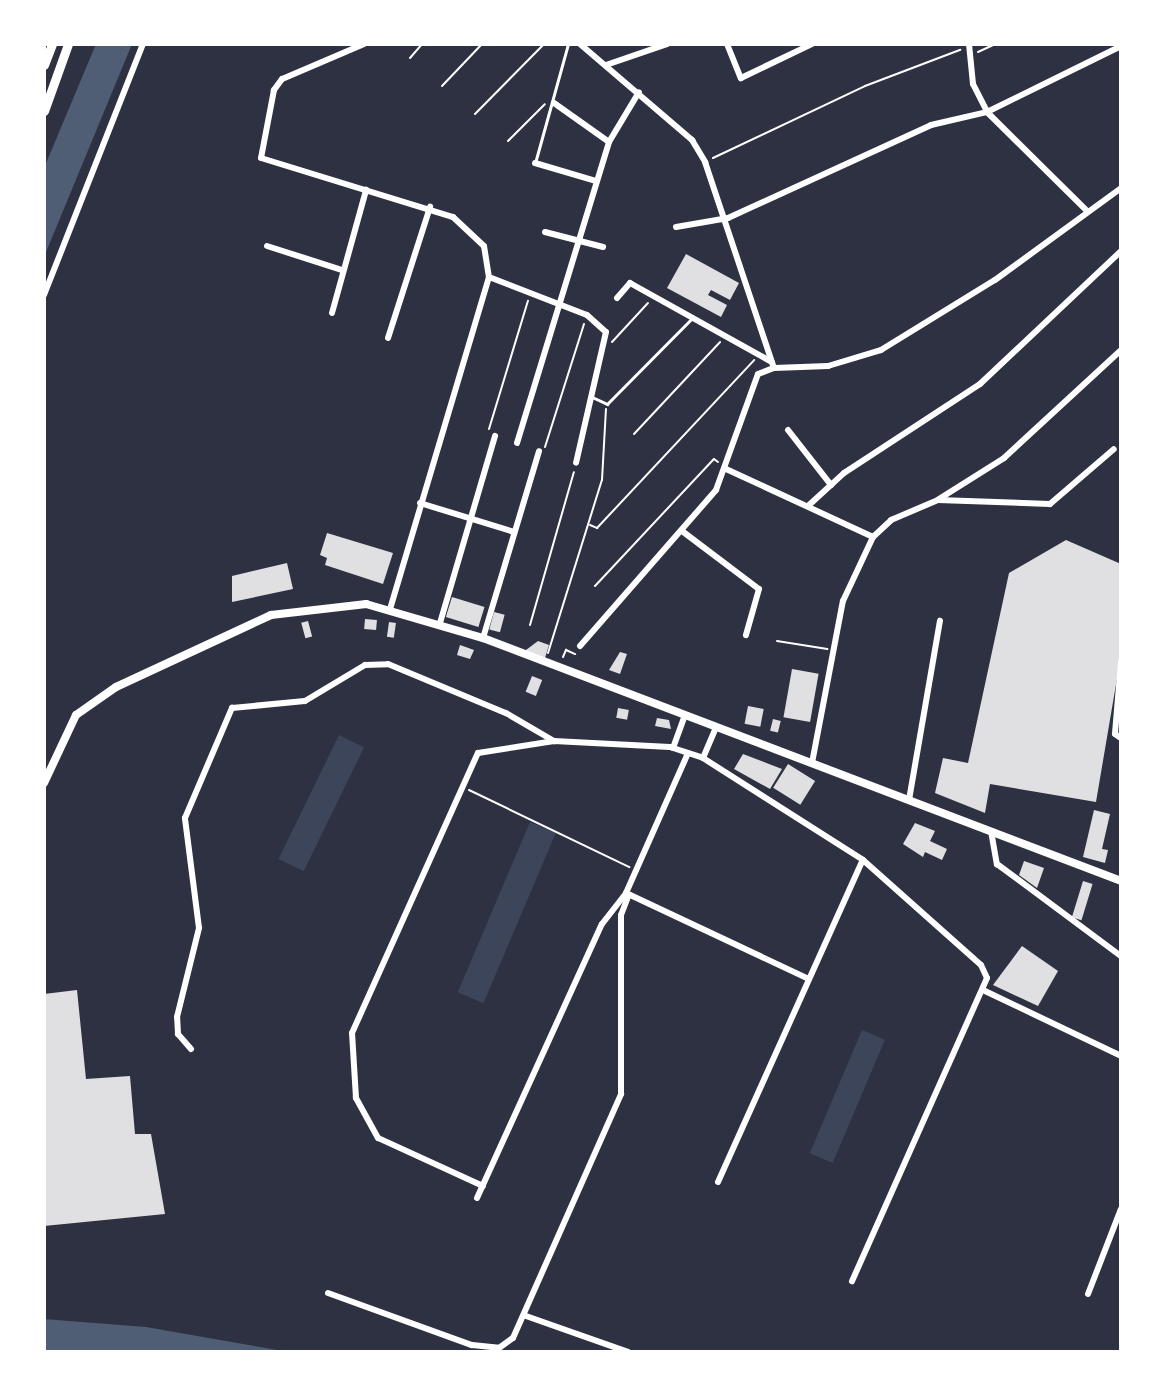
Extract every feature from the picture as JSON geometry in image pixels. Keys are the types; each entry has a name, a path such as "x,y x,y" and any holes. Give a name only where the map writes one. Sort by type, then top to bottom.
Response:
{"main road":[{"path":"44,65 52,44"},
{"path":"44,111 68,44"},
{"path":"44,783 76,715 94,699 169,658 271,615 366,604 440,623 483,638 1121,881"}],"street":[{"path":"44,295 143,44"},
{"path":"364,44 282,79 274,90 258,152 268,163 430,207 474,233 484,246 489,277 390,609"},
{"path":"580,44 692,140 705,162 728,218 773,365"},
{"path":"606,65 667,44"},
{"path":"727,44 743,78 812,44"},
{"path":"969,45 973,84 987,112 1087,211"},
{"path":"676,227 728,218 931,125 987,112 1121,46"},
{"path":"517,443 609,142 639,92"},
{"path":"554,103 609,142"},
{"path":"535,163 596,181"},
{"path":"617,298 630,283 773,365 828,366 881,350 995,280 1121,188"},
{"path":"332,313 366,190"},
{"path":"388,338 430,207"},
{"path":"545,232 603,247"},
{"path":"267,246 342,270"},
{"path":"808,506 831,485 980,384 1121,251"},
{"path":"489,277 587,315 606,332 606,349 576,463"},
{"path":"812,763 843,601 873,537 891,520 938,500 1004,458 1121,350"},
{"path":"580,646 716,490 758,374 773,365"},
{"path":"788,430 831,485"},
{"path":"440,623 492,435"},
{"path":"938,500 1050,504 1114,449"},
{"path":"483,638 541,452"},
{"path":"726,469 873,537"},
{"path":"420,503 514,532"},
{"path":"682,531 759,589 746,635"},
{"path":"909,800 940,621"},
{"path":"1121,662 1115,734 1121,738"},
{"path":"191,1049 178,1034 177,1017 199,928 185,818 232,708 305,701 365,665 388,664 534,726 554,741"},
{"path":"673,748 685,715"},
{"path":"703,758 716,727"},
{"path":"483,1186 378,1138 359,1111 351,1059 352,1033 478,753 554,741 673,748 703,758 863,860 981,965 985,991 852,1281"},
{"path":"328,1293 472,1345 499,1348 513,1338 526,1316 621,1094 621,915 636,870 688,753"},
{"path":"991,831 997,864 1121,956"},
{"path":"718,1182 807,978 863,860"},
{"path":"477,1198 602,924 628,893"},
{"path":"628,893 807,978"},
{"path":"985,991 1121,1056"},
{"path":"1088,1294 1121,1209"},
{"path":"526,1316 628,1352"}],"lane":[{"path":"535,163 568,44"},
{"path":"1103,44 1107,53"},
{"path":"592,397 607,404 691,319"}],"path":[{"path":"410,58 422,44"},
{"path":"442,86 482,44"},
{"path":"475,114 544,44"},
{"path":"969,56 995,44"},
{"path":"705,162 865,86 969,45"},
{"path":"508,141 557,91"},
{"path":"492,435 530,293"},
{"path":"606,349 654,297"},
{"path":"541,452 587,315"},
{"path":"634,434 724,338"},
{"path":"589,525 597,528 757,356"},
{"path":"545,662 602,480 607,404"},
{"path":"595,586 714,459 726,469"},
{"path":"530,625 576,463"},
{"path":"777,641 832,649"},
{"path":"461,786 636,870"}],"shaded area":[{"path":"96,44 132,44 44,257 44,168"},
{"path":"339,735 364,747 304,871 279,859"},
{"path":"530,822 556,833 483,1003 458,992"},
{"path":"862,1030 885,1040 833,1163 810,1153"},
{"path":"44,1319 146,1327 289,1352 44,1352"}],"building":[{"path":"686,254 739,283 730,300 711,290 708,295 727,305 721,317 667,288"},
{"path":"327,533 393,553 383,584 325,565 327,558 320,555"},
{"path":"1066,540 1121,564 1121,655 1096,802 990,784 985,813 935,793 943,758 968,763 1009,573"},
{"path":"287,563 293,589 232,602 232,576"},
{"path":"452,597 485,607 478,627 446,617"},
{"path":"494,612 505,615 500,632 489,629"},
{"path":"365,619 377,620 376,630 364,629"},
{"path":"308,621 312,636 305,638 301,623"},
{"path":"389,622 396,623 394,638 387,637"},
{"path":"538,641 549,645 545,658 522,653"},
{"path":"460,645 474,650 470,659 457,655"},
{"path":"620,652 627,654 620,674 609,670"},
{"path":"792,669 819,674 810,722 783,717"},
{"path":"532,676 542,680 536,696 526,692"},
{"path":"748,706 764,709 760,727 745,724"},
{"path":"618,708 629,710 627,720 616,718"},
{"path":"657,718 669,720 671,729 655,726"},
{"path":"773,719 781,721 778,733 770,731"},
{"path":"743,754 782,769 770,789 734,769"},
{"path":"788,764 815,781 800,805 773,788"},
{"path":"1094,810 1110,814 1102,849 1108,850 1105,863 1083,857"},
{"path":"915,823 935,831 930,841 947,849 942,860 925,852 923,857 903,844"},
{"path":"1024,861 1044,868 1037,888 1019,875"},
{"path":"1083,881 1093,884 1081,920 1072,917"},
{"path":"1022,946 1058,971 1038,1006 993,985"},
{"path":"77,990 86,1079 130,1076 135,1134 151,1134 165,1214 44,1226 44,994"}]}
